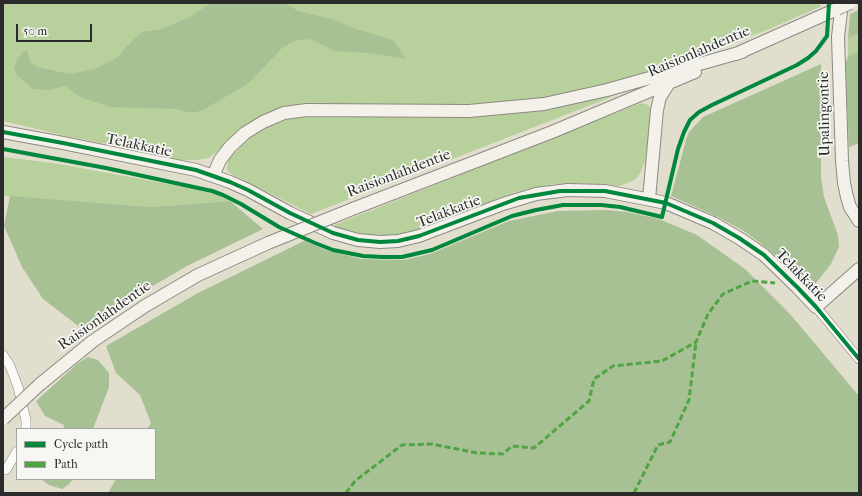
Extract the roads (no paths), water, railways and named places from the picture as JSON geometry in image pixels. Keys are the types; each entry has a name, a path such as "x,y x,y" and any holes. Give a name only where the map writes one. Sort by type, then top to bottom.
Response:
{"main road":[{"name":"Raisionlahdentie","path":"3,419 39,385 93,341 145,306 198,275 268,243 552,132 742,52 811,21 839,6 850,3"},
{"name":"Upalingontie","path":"839,6 838,37 844,183 850,207 859,221"},
{"path":"214,176 220,160 230,147 245,133 263,122 284,113 307,110 469,111 544,104 607,90 742,52"},
{"path":"649,199 657,110 660,97 669,83"},
{"name":"Telakkatie","path":"3,132 63,142 196,170 248,190 333,234 358,240 380,242 398,241 419,236 503,204 536,194 564,190 606,191 649,199 672,205 713,223 739,238 764,255 816,307"},
{"path":"816,307 859,269"}],"street":[{"name":"Telakkatie","path":"816,307 859,359"},
{"path":"3,355 10,366 18,388 26,420 26,428"},
{"path":"6,470 16,453"}]}
